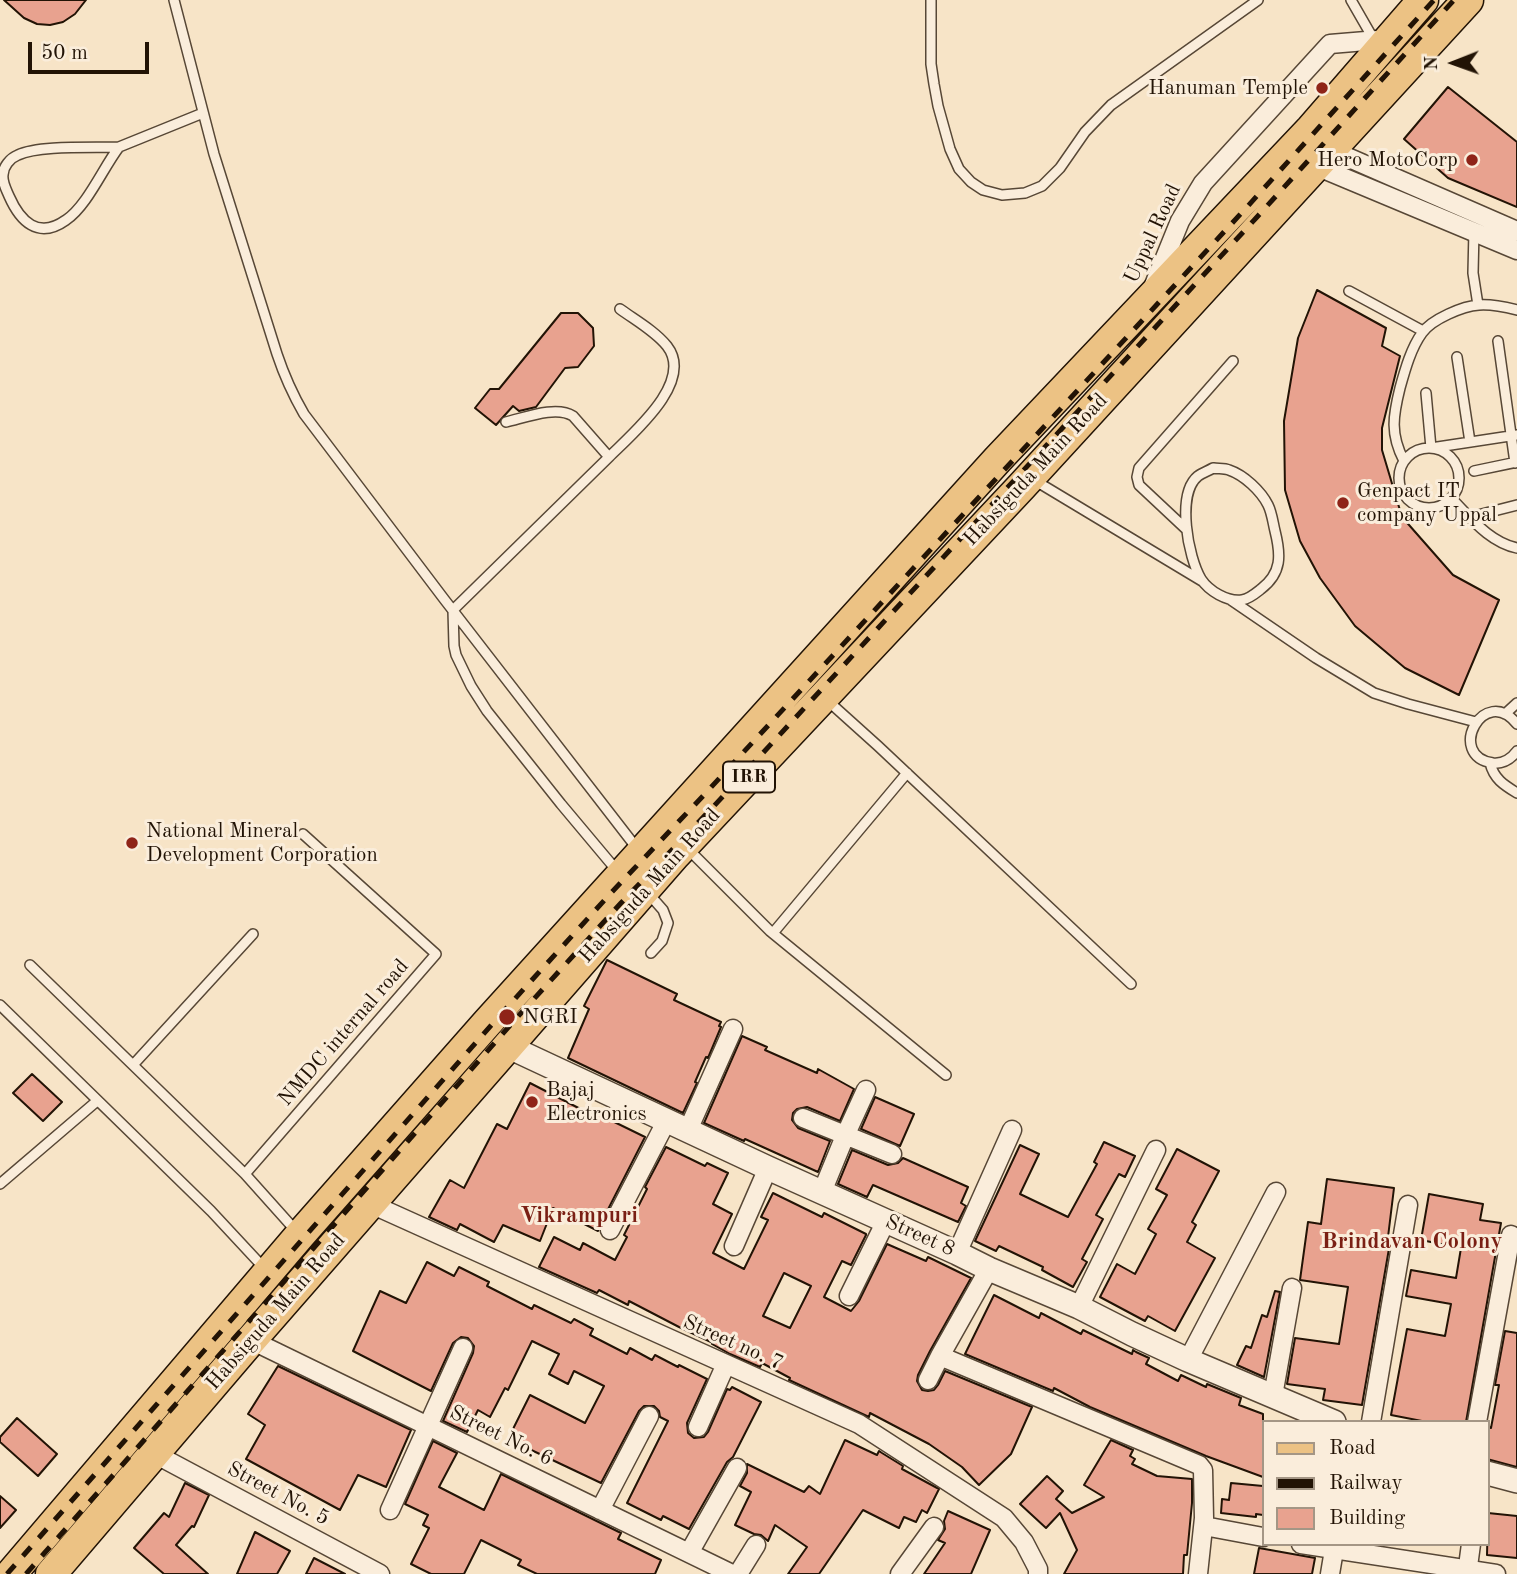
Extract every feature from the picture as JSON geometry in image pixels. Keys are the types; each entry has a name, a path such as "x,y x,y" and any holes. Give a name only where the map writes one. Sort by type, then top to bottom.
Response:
{"main road":[{"name":"Habsiguda Main Road","path":"51,1574 507,1046 633,882 641,853 998,459 1311,129 1382,40 1423,0"},
{"name":"Habsiguda Main Road","path":"10,1574 268,1272 469,1043 633,882 685,846 1025,482 1468,0"},
{"path":"998,459 1025,482"}],"street":[{"name":"Uppal Road","path":"1147,301 1180,221 1203,183 1330,44 1382,40"},
{"path":"1323,158 1517,231"},
{"path":"1323,158 1474,232 1517,250"},
{"path":"688,1130 733,1029"},
{"name":"Street 8","path":"507,1046 989,1269 1079,1307 1188,1360 1329,1420"},
{"path":"822,1192 866,1090"},
{"path":"803,1118 892,1154"},
{"path":"610,1230 667,1120"},
{"path":"957,1253 1012,1130"},
{"path":"1079,1307 1156,1150"},
{"path":"734,1246 768,1168"},
{"path":"1188,1360 1276,1192"},
{"name":"Street no. 7","path":"371,1204 859,1424 1004,1518 1024,1542 1038,1574"},
{"path":"1371,1420 1408,1205"},
{"path":"849,1296 886,1221"},
{"path":"1478,1420 1511,1235"},
{"path":"928,1380 989,1269"},
{"path":"1273,1396 1292,1288"},
{"name":"Street No. 6","path":"251,1340 732,1574"},
{"path":"390,1510 463,1348"},
{"path":"940,1356 1199,1465 1203,1470 1204,1526 1198,1574"},
{"path":"698,1427 726,1364"},
{"path":"600,1510 649,1416"},
{"name":"Street No. 5","path":"155,1454 380,1574"},
{"path":"689,1553 737,1468"},
{"path":"1489,1474 1517,1481"},
{"path":"1204,1526 1262,1537"},
{"path":"900,1574 934,1527"},
{"path":"738,1574 756,1545"},
{"path":"1312,1546 1468,1572 1496,1574"},
{"path":"1468,1572 1471,1546"},
{"path":"1330,1574 1334,1550"}],"lane":[{"path":"174,0 214,154 270,333 295,398 453,611 641,853"},
{"path":"931,0 931,64 938,106 950,149 959,169 971,182 983,190 1002,195 1024,193 1042,186 1060,168 1084,132 1111,105 1258,0"},
{"path":"1351,0 1382,40"},
{"path":"119,147 108,160 80,207 65,222 38,228 27,223 17,212 5,187 3,174 16,155 54,149 119,147 203,113"},
{"path":"1475,213 1473,274 1478,305"},
{"path":"1349,291 1423,331"},
{"path":"1404,461 1394,435 1393,418 1411,354 1423,331 1452,312 1478,305 1517,310"},
{"path":"620,309 666,345 673,358 673,375 666,394 609,457 453,611 452,630 456,656 487,710 553,794 633,882 663,910 668,923 662,941 651,953"},
{"path":"1474,471 1516,463 1514,435 1498,341"},
{"path":"1457,358 1470,442"},
{"path":"1187,530 1139,485 1139,468 1233,361"},
{"path":"1426,393 1431,448"},
{"path":"506,422 551,412 567,412 609,457"},
{"path":"1431,448 1446,453 1453,459 1459,477 1458,486 1451,498 1439,506 1420,507 1405,497 1400,488 1400,470 1410,454 1418,449 1514,435"},
{"path":"1202,580 1189,544 1186,517 1189,494 1197,477 1213,468 1228,469 1256,488 1268,505 1280,554 1273,578 1265,587 1243,600 1230,600"},
{"path":"1025,482 1202,580 1215,593 1230,600 1374,694 1476,722"},
{"path":"1451,498 1491,537 1504,545 1517,548"},
{"path":"1470,517 1517,505"},
{"path":"824,697 1130,984"},
{"path":"1505,714 1517,703"},
{"path":"1517,724 1505,714 1490,713 1476,722 1471,729 1470,738 1476,754 1490,763 1507,761 1517,751"},
{"path":"1490,763 1497,780 1517,793"},
{"path":"773,933 907,773"},
{"name":"NMDC internal road","path":"245,1174 436,954 303,834"},
{"path":"685,846 773,933 946,1075"},
{"path":"133,1065 253,934"},
{"path":"30,965 245,1174 300,1236"},
{"path":"0,1005 211,1211 268,1272"},
{"path":"0,1184 97,1101"}],"building":[{"path":"4,0 86,0 75,14 63,22 50,25 37,24 24,18"},
{"name":"Hero MotoCorp","path":"1448,87 1517,142 1517,207 1448,178 1404,139"},
{"name":"Genpact IT company Uppal","path":"1317,290 1386,328 1382,346 1400,356 1382,428 1382,450 1402,517 1453,575 1499,600 1459,695 1405,668 1355,626 1320,578 1300,541 1285,490 1284,421 1298,338"},
{"path":"561,313 578,313 593,328 594,346 578,367 565,368 536,407 519,411 513,406 496,425 475,408 490,389 499,389"},
{"path":"607,960 677,994 674,1000 721,1022 683,1113 568,1058 589,1009 584,1006"},
{"path":"742,1036 767,1047 765,1050 817,1073 818,1069 854,1089 840,1121 807,1107 797,1109 793,1113 792,1120 798,1128 830,1141 818,1172 704,1123"},
{"path":"32,1074 62,1102 43,1121 13,1093"},
{"path":"530,1083 596,1117 598,1114 645,1137 598,1231 553,1208 540,1241 503,1225 494,1242 460,1224 457,1230 429,1217 450,1180 464,1188 497,1124 507,1129"},
{"path":"875,1097 914,1114 900,1146 861,1129"},
{"path":"1104,1142 1135,1156 1125,1177 1119,1174 1096,1215 1103,1219 1082,1259 1087,1262 1073,1287 1042,1270 1043,1267 999,1246 996,1251 975,1241 1020,1145 1039,1154 1020,1194 1068,1217 1097,1164 1094,1162"},
{"path":"666,1147 705,1166 707,1163 728,1173 713,1204 732,1214 713,1253 744,1269 768,1220 761,1217 773,1193 822,1217 824,1213 866,1234 851,1265 842,1261 824,1297 851,1311 859,1301 887,1244 926,1261 928,1257 971,1278 930,1351 917,1381 922,1390 934,1390 945,1371 1032,1407 1011,1454 979,1485 962,1467 929,1444 870,1413 869,1417 789,1380 790,1378 762,1363 760,1367 730,1354 629,1301 628,1305 599,1290 597,1293 539,1267 554,1237 580,1250 583,1243 615,1260 647,1189 645,1187","holes":["784,1273 811,1286 790,1328 763,1316"]},
{"path":"1177,1149 1219,1171 1192,1222 1196,1225 1187,1242 1215,1258 1175,1331 1148,1316 1145,1321 1100,1297 1117,1264 1135,1274 1156,1234 1148,1229 1167,1195 1156,1189"},
{"path":"852,1150 888,1165 898,1163 903,1158 968,1187 961,1203 966,1206 958,1222 873,1185 867,1197 838,1184"},
{"path":"1327,1179 1394,1188 1388,1237 1391,1237 1362,1405 1323,1400 1325,1389 1287,1384 1295,1338 1339,1344 1348,1287 1300,1280 1308,1222 1321,1224"},
{"path":"1429,1194 1483,1204 1480,1220 1501,1223 1466,1420 1417,1420 1391,1415 1407,1329 1445,1336 1451,1304 1406,1296 1411,1270 1456,1278 1461,1248 1421,1240"},
{"path":"427,1262 454,1276 459,1267 489,1282 487,1286 532,1309 534,1305 571,1323 574,1319 593,1329 590,1335 627,1354 630,1348 652,1360 655,1355 707,1379 687,1423 688,1433 694,1438 704,1437 708,1432 727,1389 732,1387 761,1402 733,1457 727,1462 689,1529 663,1516 661,1520 627,1503 668,1421 660,1417 654,1406 644,1406 639,1411 601,1483 508,1439 530,1395 585,1423 604,1386 574,1371 568,1384 549,1374 559,1354 532,1341 508,1390 505,1388 490,1417 478,1410 467,1432 443,1421 473,1353 474,1346 468,1338 461,1337 453,1343 431,1391 353,1351 380,1291 406,1303"},
{"path":"1275,1291 1280,1292 1264,1377 1237,1365 1246,1346 1251,1348 1262,1315 1267,1317"},
{"path":"994,1295 1039,1318 1041,1313 1081,1334 1083,1330 1132,1354 1133,1350 1149,1358 1146,1364 1178,1381 1181,1375 1206,1387 1207,1384 1241,1398 1239,1405 1263,1414 1262,1477 1090,1407 1054,1388 1053,1391 965,1354"},
{"path":"1505,1331 1517,1333 1517,1467 1489,1460 1489,1428 1499,1385 1495,1385"},
{"path":"278,1366 411,1430 386,1487 358,1475 340,1510 246,1459 265,1425 248,1414"},
{"path":"17,1418 57,1454 38,1476 0,1442 0,1437"},
{"path":"845,1440 877,1455 879,1451 903,1466 902,1469 939,1489 927,1513 922,1510 916,1522 904,1517 899,1528 863,1510 819,1574 788,1574 807,1547 775,1525 768,1541 761,1535 735,1525 751,1492 740,1486 747,1473 747,1464 804,1492 809,1486 820,1494"},
{"path":"1111,1440 1133,1450 1130,1456 1135,1459 1132,1464 1157,1476 1192,1479 1192,1503 1183,1574 1064,1574 1077,1550 1060,1513 1046,1528 1020,1504 1047,1476 1063,1491 1056,1499 1072,1513 1104,1497 1084,1485"},
{"path":"433,1441 457,1453 439,1487 484,1510 501,1474 621,1533 618,1539 661,1560 655,1574 537,1574 518,1565 521,1560 481,1540 464,1574 431,1574 411,1564 429,1528 423,1525 428,1515 405,1504"},
{"path":"185,1483 209,1495 194,1527 192,1526 176,1545 208,1574 164,1574 134,1548 164,1513 169,1517"},
{"path":"1231,1483 1262,1486 1262,1515 1256,1514 1256,1517 1221,1513 1222,1499 1229,1500"},
{"path":"0,1496 16,1510 0,1528"},
{"path":"948,1511 990,1530 971,1574 924,1574 945,1543 938,1540 945,1529 944,1521"},
{"path":"1489,1513 1517,1516 1517,1558 1487,1555"},
{"path":"255,1532 290,1551 277,1574 237,1574"},
{"path":"1259,1548 1315,1558 1312,1574 1254,1574"},
{"path":"314,1558 345,1574 306,1574"}],"railway":[{"path":"7,1574 502,1013 1247,207 1434,0"},
{"path":"26,1574 513,1022 1454,0"}],"place":[{"name":"Hanuman Temple","path":"1322,88"},
{"name":"Hero MotoCorp","path":"1472,160"},
{"name":"Genpact IT company Uppal","path":"1343,503"},
{"name":"National Mineral Development Corporation","path":"132,843"},
{"name":"NGRI","path":"507,1017"},
{"name":"Bajaj Electronics","path":"532,1102"}],"district":[{"name":"Vikrampuri","path":"579,1216"},
{"name":"Brindavan Colony","path":"1412,1242"}]}
